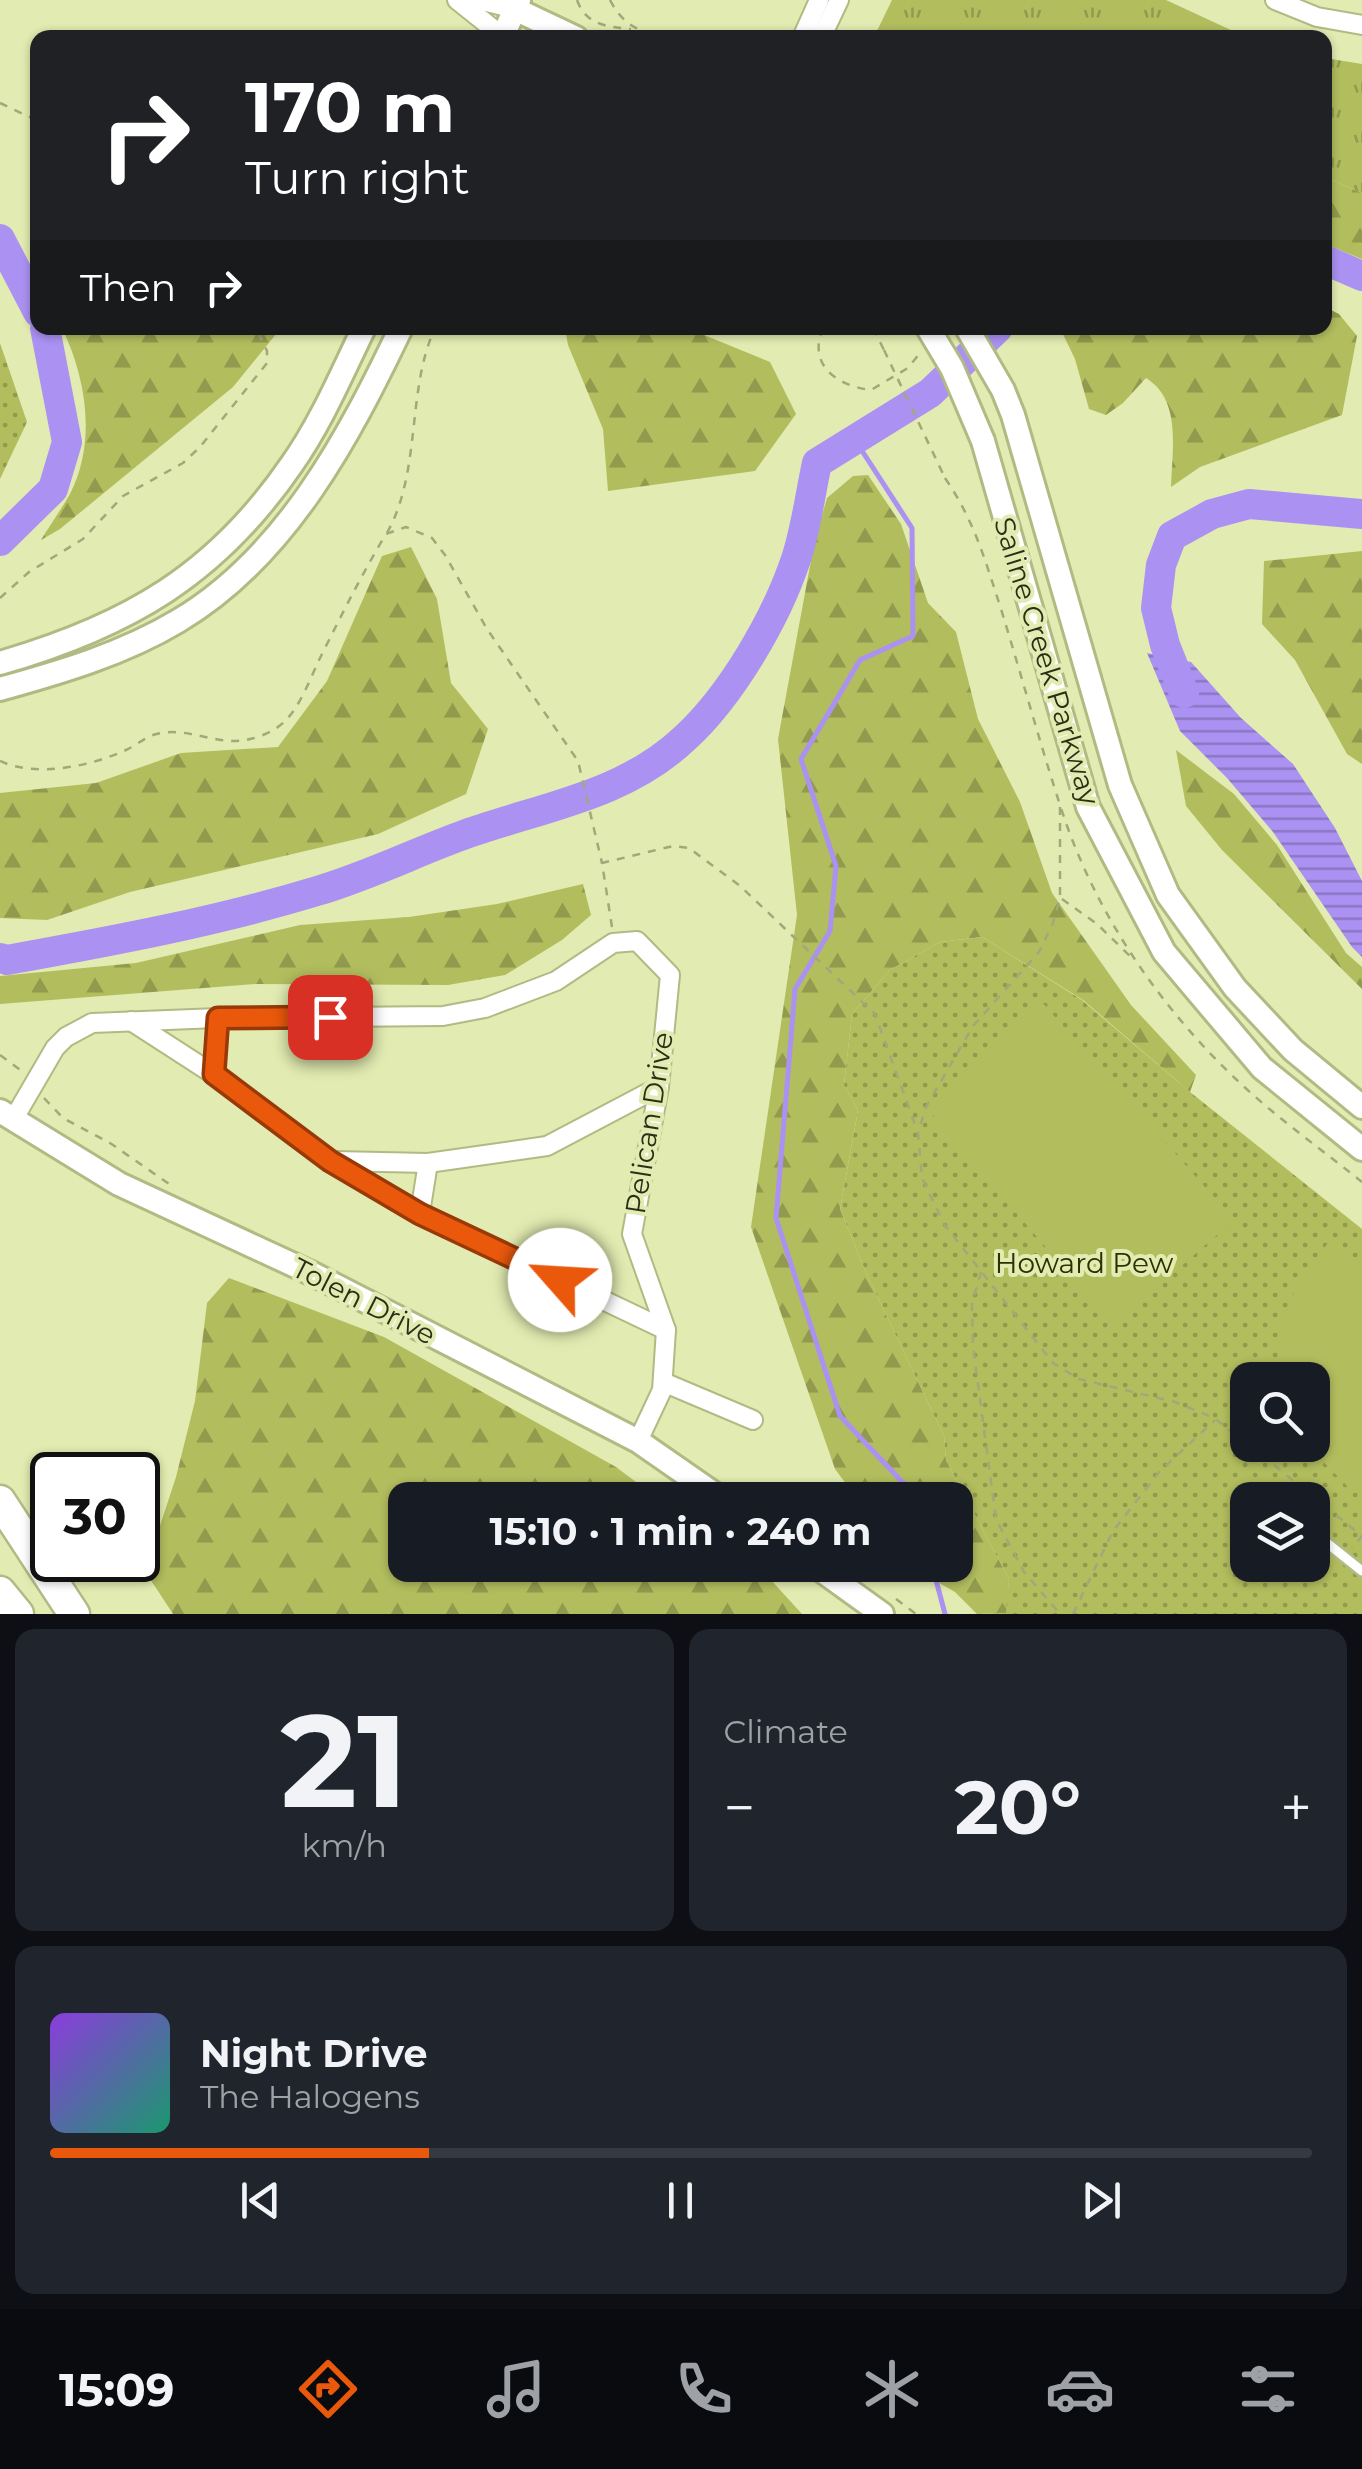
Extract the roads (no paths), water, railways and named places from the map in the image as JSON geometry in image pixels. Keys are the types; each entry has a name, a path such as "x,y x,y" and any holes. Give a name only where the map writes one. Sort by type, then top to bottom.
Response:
{"highway":[{"path":"0,1500 71,1614"},
{"path":"0,1524 71,1614"},
{"path":"0,1592 18,1614"}],"main road":[{"path":"506,30 517,4 542,30 556,0"},
{"path":"0,664 75,640 156,598 198,570 248,523 294,462 360,335"},
{"path":"0,689 75,668 135,643 180,620 222,590 271,540 313,488 365,404 398,335"},
{"name":"Saline Creek Parkway","path":"932,335 952,368 983,441 1088,807 1164,952 1262,1068 1362,1149"},
{"name":"Saline Creek Parkway","path":"971,335 1013,415 1120,785 1168,895 1235,988 1293,1050 1362,1107"},
{"name":"Tolen Drive","path":"7,1116 120,1184 314,1274 638,1441 697,1482"},
{"path":"844,1582 892,1609"}],"street":[{"path":"457,0 494,30"},
{"path":"479,0 517,4"},
{"path":"806,30 820,0"},
{"path":"826,30 839,0"},
{"path":"1275,0 1318,16 1362,25"},
{"name":"Pelican Drive","path":"218,1018 443,1016 486,1008 556,980 618,943 637,942 670,974 659,1087 632,1234 666,1330 663,1382 638,1441"},
{"path":"7,1116 66,1036 92,1024 218,1018 214,1074"},
{"path":"130,1020 214,1074 330,1161 420,1214 666,1330"},
{"path":"330,1161 428,1163 547,1146 659,1087"},
{"path":"420,1214 428,1163"},
{"path":"663,1382 753,1420"}],"lane":[{"path":"1330,1545 1362,1571"}],"waterway":[{"path":"0,239 30,297"},
{"path":"1332,263 1362,276"},
{"path":"0,541 53,489 67,442 46,335"},
{"path":"0,958 7,960 163,930 317,891 466,834 581,798 636,774 661,758 702,721 735,679 764,631 796,559 817,463 930,393 991,335"},
{"path":"855,440 912,528 913,636 860,660 801,759 836,866 830,931 795,989 776,1218 840,1416 902,1482"},
{"path":"1184,693 1165,645 1156,608 1161,565 1172,536 1212,514 1249,504 1362,514"},
{"path":"937,1582 945,1614"}],"park label":[{"name":"Howard Pew","path":"1084,1263"}]}
